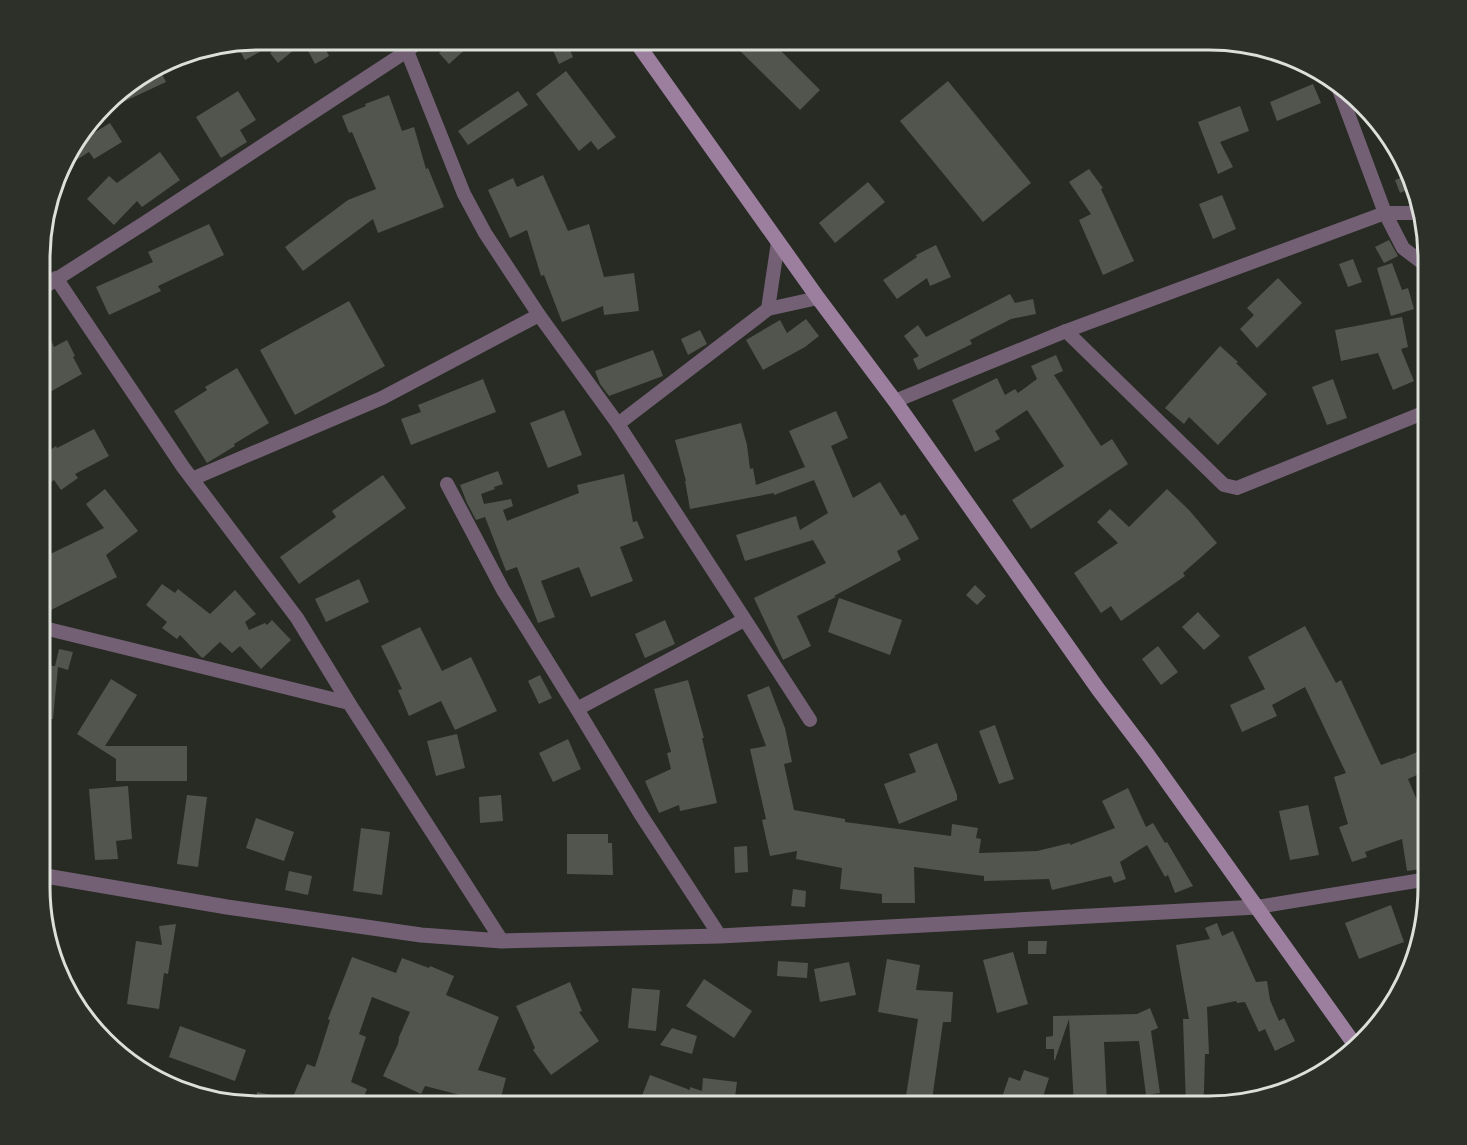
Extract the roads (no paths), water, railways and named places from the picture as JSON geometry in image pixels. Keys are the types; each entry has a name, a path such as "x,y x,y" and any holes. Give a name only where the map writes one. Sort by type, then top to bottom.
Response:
{"main road":[{"path":"642,50 1351,1039"}],"street":[{"path":"50,282 407,51 464,194 485,233 538,315 618,424 810,720"},
{"path":"1342,98 1384,213 1403,248 1418,259"},
{"path":"895,401 1066,331 1384,213 1412,213"},
{"path":"768,309 778,242"},
{"path":"56,278 192,479 297,618 502,941"},
{"path":"618,424 768,309 818,298"},
{"path":"192,479 382,398 538,315"},
{"path":"1066,331 1224,485 1237,488 1418,415"},
{"path":"447,484 503,590 641,815 720,936"},
{"path":"578,709 744,620"},
{"path":"50,629 349,703"},
{"path":"50,877 227,907 421,935 502,941 720,936 1257,907 1417,881"}]}
